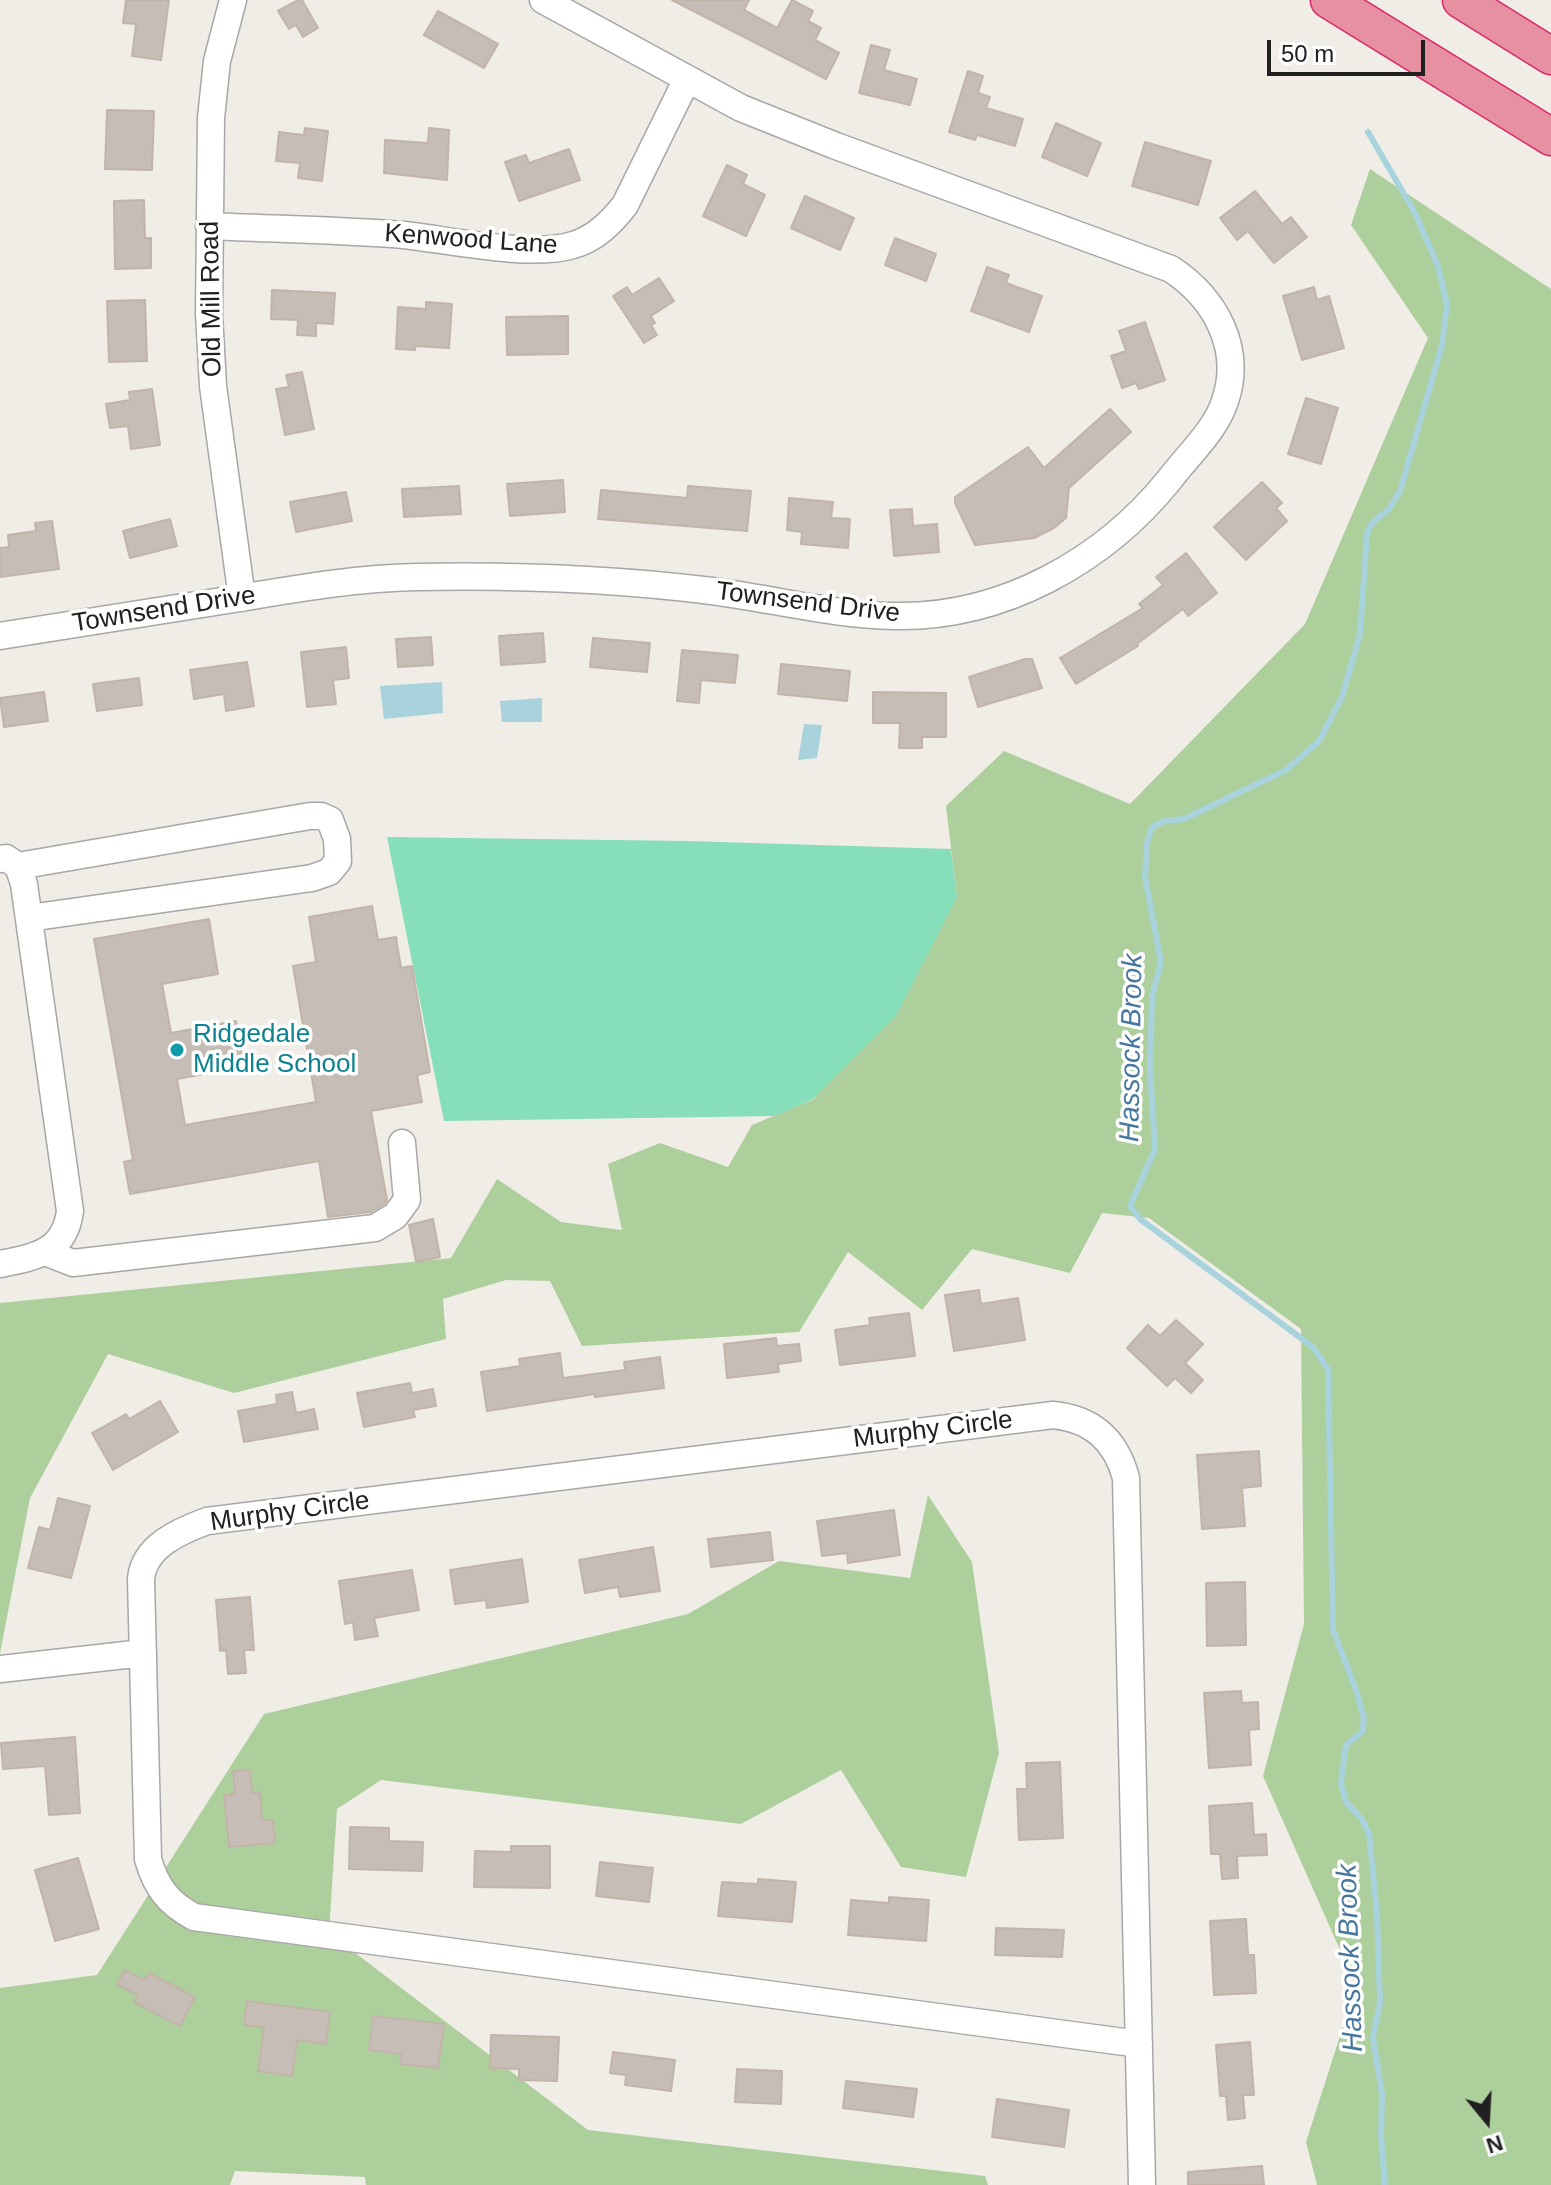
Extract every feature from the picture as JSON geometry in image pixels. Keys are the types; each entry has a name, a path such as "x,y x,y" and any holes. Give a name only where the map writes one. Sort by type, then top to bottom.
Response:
{"highway":[{"path":"1329,0 1551,137"},
{"path":"1461,0 1551,56"}],"street":[{"name":"Old Mill Road","path":"233,0 217,61 211,118 209,314 213,386 242,598"},
{"name":"Townsend Drive","path":"0,636 379,579 513,576 613,581 871,614 932,614 1016,594 1084,560 1119,534 1150,504 1214,423 1229,390 1231,366 1228,342 1220,320 1207,299 1181,275 741,108 543,0"},
{"name":"Kenwood Lane","path":"209,226 324,230 520,248 549,249 573,245 595,235 625,205 687,79"},
{"path":"0,1264 45,1252 59,1242 68,1227 70,1211 29,918 9,863 310,816 330,820 337,839 338,861 329,872 312,878 29,918"},
{"path":"45,1252 73,1263 375,1228 395,1216 407,1200 402,1143"},
{"name":"Murphy Circle","path":"1139,2044 194,1917 177,1908 163,1894 153,1878 148,1859 141,1579 145,1563 168,1539 207,1521 1053,1415 1086,1422 1112,1443 1126,1478 1139,2044 1142,2185"},
{"path":"0,1669 143,1653"}],"green space":[{"path":"1370,169 1551,289 1551,2185 1317,2185 1306,2142 1356,1986 1263,1776 1304,1624 1301,1329 1149,1218 1102,1213 1070,1273 972,1249 922,1310 848,1252 799,1332 582,1346 550,1281 506,1280 443,1299 446,1339 234,1393 108,1354 30,1498 0,1653 0,1303 451,1258 497,1179 561,1222 622,1230 608,1164 660,1143 728,1167 752,1125 814,1099 957,897 946,806 1004,751 1130,804 1305,624 1428,338 1351,225"},
{"path":"387,837 951,849 957,897 896,1016 813,1099 775,1116 444,1121"},
{"path":"928,1495 972,1562 999,1753 966,1877 901,1867 841,1770 741,1824 381,1780 337,1809 329,1933 588,2130 985,2176 988,2185 366,2185 365,2177 235,2171 230,2185 0,2185 0,1988 97,1975 264,1714 688,1614 779,1561 910,1578"}],"water":[{"path":"442,682 443,713 384,719 380,686"},
{"path":"542,698 542,722 502,722 500,701"},
{"path":"804,724 822,725 817,758 798,760"}],"building":[{"path":"126,0 169,0 161,60 132,56 136,24 123,23"},
{"path":"302,0 318,28 303,37 296,25 289,29 278,11"},
{"path":"672,0 749,0 744,10 777,28 792,0 813,11 808,21 821,28 815,40 839,53 826,79"},
{"path":"438,11 498,44 484,68 424,35"},
{"path":"871,45 890,50 884,70 917,79 910,105 859,93"},
{"path":"968,71 983,76 978,93 990,97 986,108 1023,119 1015,146 977,135 975,140 949,132"},
{"path":"107,110 154,111 152,170 105,169"},
{"path":"1056,123 1101,143 1087,176 1042,157"},
{"path":"305,128 328,131 322,181 298,178 300,163 276,161 279,132 304,135"},
{"path":"429,128 449,130 447,180 384,173 385,140 428,143"},
{"path":"1145,142 1211,161 1198,205 1132,186"},
{"path":"569,149 580,180 519,201 505,162 526,155 529,163"},
{"path":"727,165 747,175 743,184 765,195 746,236 703,216"},
{"path":"1255,191 1282,224 1291,217 1307,237 1274,263 1248,231 1237,240 1220,218"},
{"path":"805,196 854,218 840,250 791,228"},
{"path":"144,200 145,238 151,238 151,268 115,269 114,201"},
{"path":"895,238 936,254 926,281 885,265"},
{"path":"987,267 1009,275 1006,283 1042,296 1029,332 971,311"},
{"path":"659,278 674,301 651,316 655,323 651,325 657,335 644,343 613,296 627,287 632,295"},
{"path":"1314,287 1317,300 1329,296 1344,348 1302,360 1283,296"},
{"path":"272,290 335,293 333,324 316,323 316,336 297,335 298,320 271,319"},
{"path":"145,300 147,361 109,362 107,301"},
{"path":"426,302 452,304 449,348 415,346 415,350 396,349 398,307 426,309"},
{"path":"568,316 568,354 507,355 506,317"},
{"path":"1145,322 1165,380 1139,389 1136,383 1122,388 1111,356 1126,351 1119,331"},
{"path":"302,372 314,429 285,435 276,389 289,387 286,375"},
{"path":"152,389 160,445 131,449 128,426 110,428 106,404 130,400 129,392"},
{"path":"1306,398 1338,408 1321,464 1288,454"},
{"path":"1110,409 1131,432 1069,488 1066,518 1034,538 975,545 955,497 1028,447 1044,468"},
{"path":"563,480 565,512 510,516 507,484"},
{"path":"1262,482 1282,503 1276,508 1287,521 1246,560 1214,527"},
{"path":"459,486 461,514 404,517 402,489"},
{"path":"688,486 751,491 747,531 598,519 601,490 687,498"},
{"path":"346,492 352,521 296,532 290,502"},
{"path":"789,498 833,502 831,518 850,519 848,548 801,544 802,532 787,530"},
{"path":"912,509 913,526 937,524 939,552 894,556 890,510"},
{"path":"170,519 177,546 130,558 123,531"},
{"path":"52,521 59,569 0,577 0,548 9,547 8,535 36,531 35,523"},
{"path":"1186,553 1217,593 1188,616 1183,609 1138,646 1076,684 1060,658 1143,608 1139,604 1163,585 1156,577"},
{"path":"543,633 545,662 501,665 499,636"},
{"path":"431,637 433,665 398,667 396,639"},
{"path":"593,638 650,643 647,672 590,667"},
{"path":"346,647 349,678 333,680 336,704 307,707 301,652"},
{"path":"682,650 738,655 735,683 701,680 699,703 677,701"},
{"path":"1032,659 1042,688 978,707 969,677"},
{"path":"247,662 254,706 226,711 224,694 194,699 190,670"},
{"path":"781,664 850,671 847,701 778,694"},
{"path":"139,678 142,705 97,711 93,684"},
{"path":"44,692 48,721 4,727 0,698"},
{"path":"873,692 946,693 946,737 922,737 922,748 899,748 900,723 873,723"},
{"name":"Ridgedale Middle School","path":"372,906 378,940 396,937 401,968 412,966 430,1072 417,1075 422,1102 371,1111 387,1200 384,1204 371,1212 328,1217 319,1161 130,1194 124,1162 133,1160 94,939 209,919 218,974 162,984 171,1033 236,1021 244,1067 177,1079 185,1125 316,1102 293,966 316,962 309,917"},
{"path":"433,1219 440,1257 416,1262 409,1225"},
{"path":"979,1290 981,1304 1018,1298 1025,1340 954,1351 945,1295"},
{"path":"909,1313 915,1356 840,1365 835,1330 870,1325 869,1318"},
{"path":"1176,1320 1203,1344 1185,1363 1203,1380 1191,1393 1175,1378 1167,1386 1127,1348 1148,1325 1160,1336"},
{"path":"776,1338 777,1346 799,1344 801,1361 778,1364 779,1372 727,1378 724,1344"},
{"path":"560,1353 563,1378 625,1370 624,1362 660,1357 664,1388 595,1397 595,1394 487,1411 481,1372 520,1366 519,1359"},
{"path":"410,1383 412,1393 433,1389 436,1406 413,1410 415,1417 364,1427 357,1393"},
{"path":"292,1392 296,1413 314,1409 318,1429 244,1442 238,1411 277,1404 276,1395"},
{"path":"160,1401 178,1432 113,1470 92,1433 126,1414 129,1419"},
{"path":"1259,1451 1261,1486 1242,1488 1245,1526 1202,1529 1197,1455"},
{"path":"58,1498 90,1506 71,1578 28,1568 39,1527 50,1530"},
{"path":"894,1510 900,1555 848,1563 847,1553 822,1556 817,1521"},
{"path":"770,1532 773,1560 711,1567 708,1539"},
{"path":"653,1547 660,1591 620,1597 618,1587 585,1593 579,1560"},
{"path":"522,1559 528,1602 487,1608 486,1600 455,1604 450,1570"},
{"path":"412,1570 419,1610 374,1618 378,1636 355,1640 353,1622 345,1624 339,1581"},
{"path":"1245,1582 1246,1645 1207,1646 1206,1583"},
{"path":"250,1597 254,1650 244,1650 246,1673 228,1674 226,1650 220,1651 216,1600"},
{"path":"1241,1691 1242,1703 1258,1702 1259,1729 1249,1730 1251,1765 1209,1768 1204,1693"},
{"path":"75,1737 80,1813 49,1815 45,1766 3,1769 1,1743"},
{"path":"1060,1762 1063,1838 1019,1840 1017,1789 1027,1789 1026,1763"},
{"path":"250,1770 252,1793 260,1792 262,1820 273,1820 275,1843 229,1847 224,1795 235,1794 233,1771"},
{"path":"1252,1803 1254,1835 1266,1834 1267,1855 1237,1856 1238,1878 1222,1879 1220,1854 1211,1854 1209,1806"},
{"path":"350,1827 389,1828 389,1841 423,1842 422,1871 349,1869"},
{"path":"511,1846 550,1846 550,1888 474,1887 475,1851 511,1852"},
{"path":"78,1858 99,1929 55,1941 35,1870"},
{"path":"600,1862 653,1868 649,1902 596,1896"},
{"path":"758,1879 796,1882 792,1922 718,1916 722,1882 758,1884"},
{"path":"889,1897 929,1900 926,1941 848,1935 851,1900 889,1903"},
{"path":"1246,1919 1248,1955 1254,1955 1256,1993 1214,1995 1210,1921"},
{"path":"996,1928 1064,1930 1062,1957 995,1955"},
{"path":"125,1970 144,1980 149,1973 195,1997 180,2026 134,2002 138,1995 117,1984"},
{"path":"247,2001 330,2012 326,2044 297,2040 292,2076 258,2071 264,2027 244,2025"},
{"path":"373,2016 444,2024 438,2068 400,2064 401,2054 369,2050"},
{"path":"491,2035 559,2037 557,2081 519,2080 519,2069 490,2068"},
{"path":"1250,2042 1254,2095 1243,2095 1245,2118 1228,2120 1226,2096 1220,2096 1216,2045"},
{"path":"613,2052 675,2060 671,2091 625,2085 626,2075 610,2073"},
{"path":"737,2069 782,2071 781,2104 735,2102"},
{"path":"846,2081 917,2089 913,2117 843,2108"},
{"path":"997,2099 1069,2110 1064,2147 992,2137"},
{"path":"1262,2166 1264,2185 1188,2185 1188,2172"}],"waterway":[{"name":"Hassock Brook","path":"1368,132 1415,213 1438,266 1447,305 1442,345 1400,491 1389,509 1371,524 1367,534 1360,634 1342,697 1319,741 1286,770 1184,819 1164,821 1152,827 1147,843 1145,877 1161,962 1152,997 1150,1068 1155,1149 1130,1206 1140,1219 1313,1347 1328,1369 1333,1630 1364,1718 1362,1732 1346,1745 1341,1783 1346,1802 1361,1818 1369,1833 1377,1914 1380,2003 1373,2037 1382,2094 1385,2185"}],"place":[{"name":"Ridgedale Middle School","path":"177,1050"}]}
